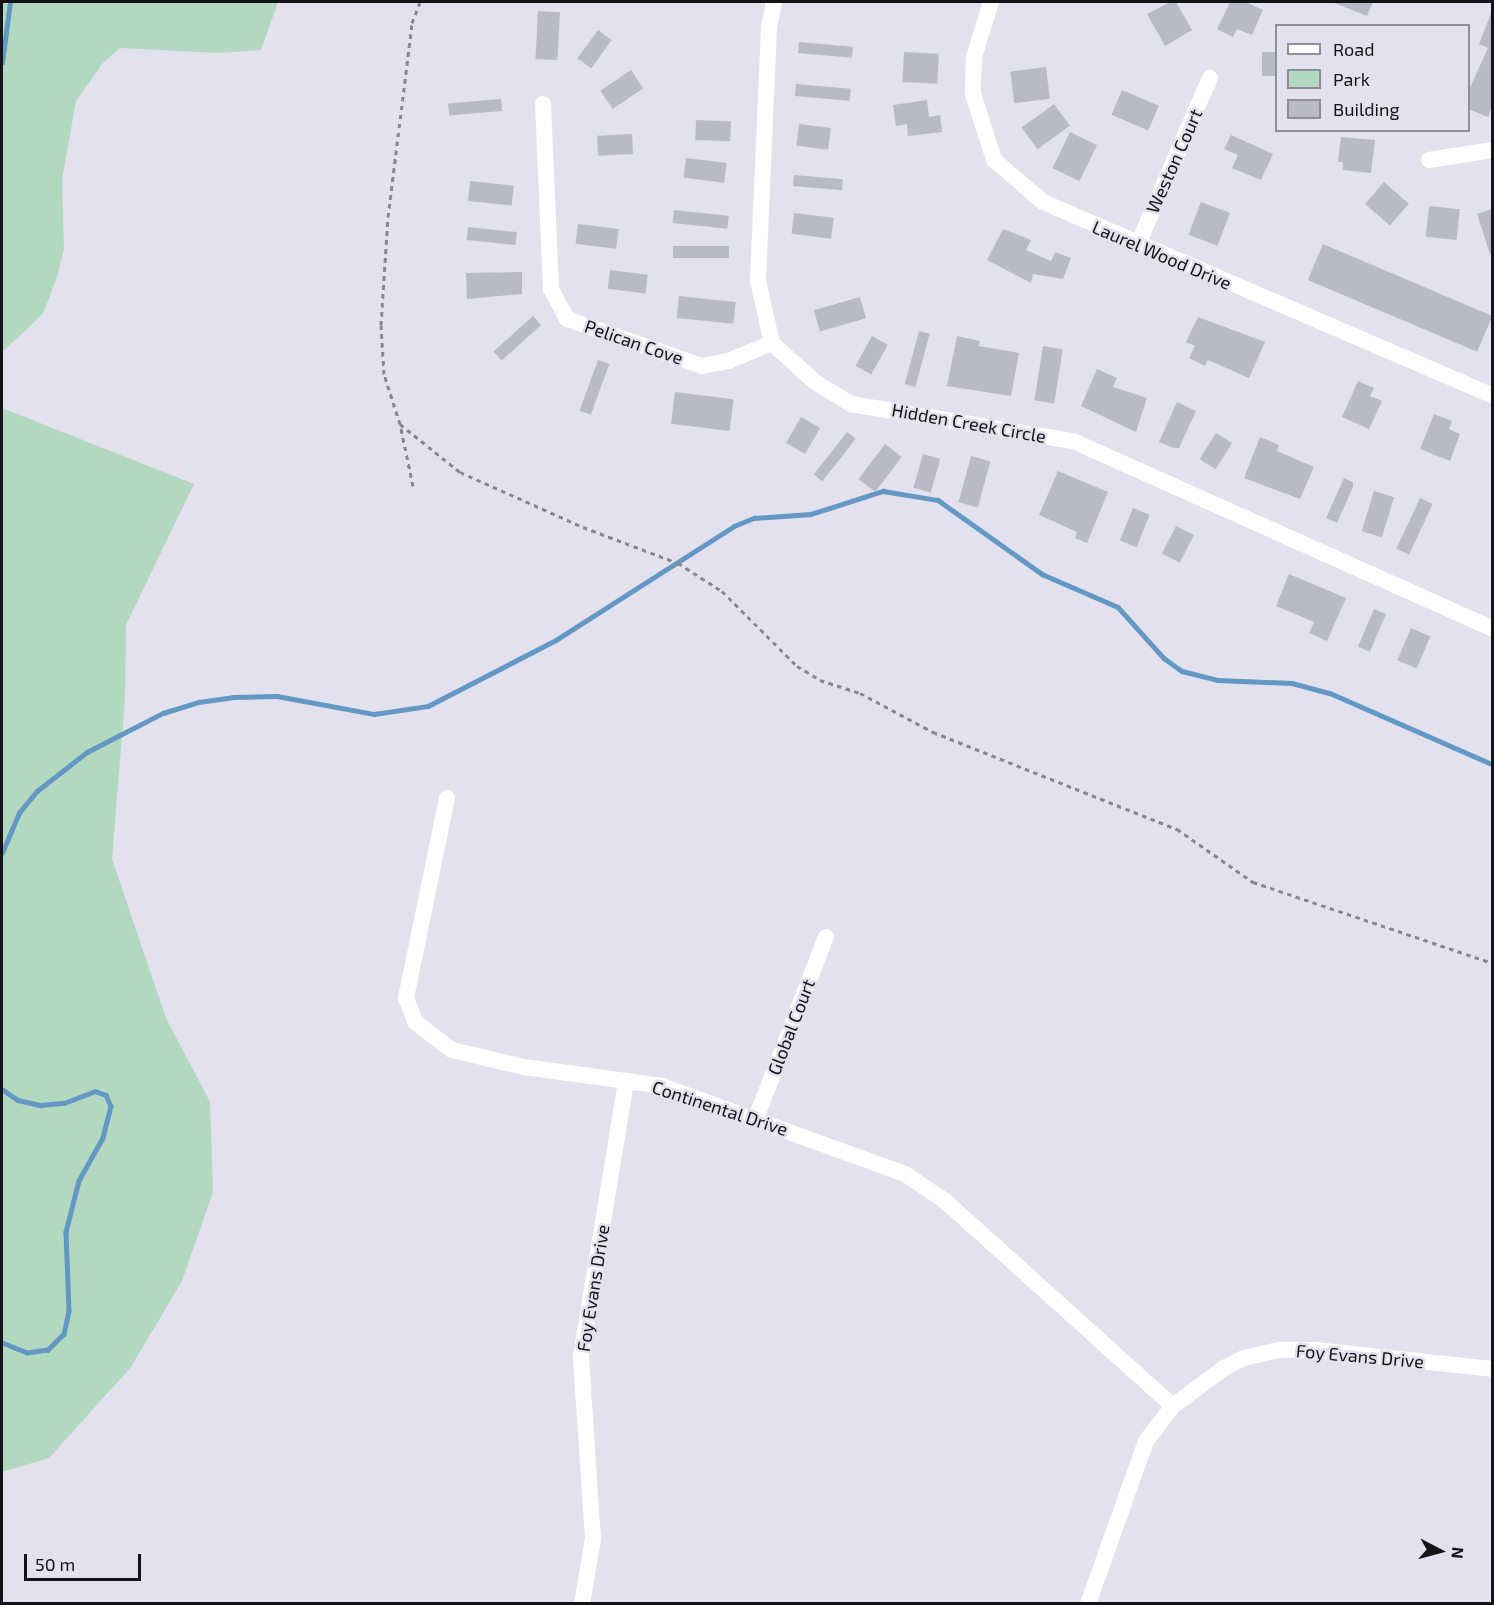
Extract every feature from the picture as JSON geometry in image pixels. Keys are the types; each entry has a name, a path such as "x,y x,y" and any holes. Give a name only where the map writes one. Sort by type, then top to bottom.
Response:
{"street":[{"path":"772,343 758,281 769,28 774,2"},
{"name":"Laurel Wood Drive","path":"991,2 974,57 973,94 994,160 1043,202 1492,395"},
{"name":"Weston Court","path":"1138,244 1210,78"},
{"name":"Pelican Cove","path":"543,104 551,289 567,320 702,366 728,361 772,343"},
{"path":"1430,160 1492,150"},
{"name":"Hidden Creek Circle","path":"772,343 815,382 851,404 1073,441 1492,628"},
{"name":"Continental Drive","path":"447,798 406,998 416,1022 452,1050 524,1067 662,1086 756,1118 905,1174 924,1187 1173,1406"},
{"name":"Global Court","path":"756,1118 826,937"},
{"name":"Foy Evans Drive","path":"582,1604 593,1539 581,1356 626,1081"},
{"name":"Foy Evans Drive","path":"1088,1604 1146,1441 1173,1406 1224,1368 1244,1358 1280,1350 1315,1350 1492,1369"}],"path":[{"path":"413,486 400,424 384,374 381,325 388,217 412,23 420,2"},
{"path":"400,424 460,472 583,527 678,563 722,591 797,666 820,680 860,693 933,732 1177,829 1253,882 1492,963"}],"green space":[{"path":"2,2 278,2 261,50 219,53 120,48 103,63 76,101 62,180 64,249 57,277 43,314 2,352"},
{"path":"2,408 194,484 126,625 125,698 112,859 166,1018 210,1102 213,1192 182,1281 131,1367 49,1458 2,1472"}],"building":[{"path":"1170,2 1176,2 1192,30 1165,46 1147,14"},
{"path":"1230,2 1246,2 1263,10 1252,35 1237,29 1233,37 1217,29"},
{"path":"1332,2 1373,2 1367,16"},
{"path":"538,11 560,12 557,60 535,59"},
{"path":"1492,11 1492,106 1488,117 1470,110 1470,88 1488,48 1479,44"},
{"path":"598,30 612,40 591,68 577,58"},
{"path":"799,42 853,47 852,58 798,53"},
{"path":"904,52 939,54 937,84 902,82"},
{"path":"1262,52 1275,52 1275,76 1262,76"},
{"path":"1046,67 1050,99 1014,103 1010,71"},
{"path":"631,70 643,88 613,109 600,91"},
{"path":"796,84 851,89 850,101 795,96"},
{"path":"1122,90 1159,106 1148,130 1111,115"},
{"path":"501,99 502,111 449,116 448,104"},
{"path":"927,100 929,117 940,115 942,132 908,136 907,124 896,126 893,105"},
{"path":"1054,104 1070,126 1038,149 1022,128"},
{"path":"696,120 731,121 730,141 695,140"},
{"path":"799,124 831,128 828,150 796,146"},
{"path":"1070,132 1097,145 1079,181 1052,168"},
{"path":"632,134 633,154 598,156 597,136"},
{"path":"1231,135 1273,154 1261,180 1232,168 1238,155 1224,149"},
{"path":"1341,137 1375,140 1371,173 1343,170 1343,162 1338,162"},
{"path":"686,158 727,163 724,183 684,178"},
{"path":"794,175 843,179 842,190 793,186"},
{"path":"470,181 514,186 512,205 468,201"},
{"path":"1384,182 1409,204 1390,226 1365,204"},
{"path":"1201,202 1230,213 1217,246 1188,235"},
{"path":"1429,206 1460,209 1457,240 1426,237"},
{"path":"1492,209 1492,254 1490,254 1477,214"},
{"path":"674,210 729,216 727,229 673,223"},
{"path":"794,213 834,218 831,239 791,234"},
{"path":"578,224 619,229 616,249 576,244"},
{"path":"468,227 517,232 515,245 467,240"},
{"path":"1003,229 1031,240 1026,250 1051,261 1055,252 1071,258 1063,279 1033,274 1031,283 987,260"},
{"path":"1323,244 1492,316 1477,352 1308,280"},
{"path":"673,246 729,246 729,258 673,258"},
{"path":"610,270 648,275 645,293 608,289"},
{"path":"522,272 522,294 467,299 466,273"},
{"path":"679,296 736,302 733,324 677,318"},
{"path":"860,297 866,318 820,331 814,310"},
{"path":"533,316 541,325 502,360 494,351"},
{"path":"1198,317 1265,342 1249,378 1208,360 1205,366 1189,358 1195,346 1186,342"},
{"path":"919,331 930,334 915,387 905,384"},
{"path":"872,336 888,345 871,374 856,366"},
{"path":"957,336 980,341 979,346 1019,353 1011,396 947,386"},
{"path":"1043,346 1063,349 1054,403 1034,400"},
{"path":"598,360 609,364 591,415 580,411"},
{"path":"1097,369 1117,378 1113,387 1147,398 1136,432 1081,406"},
{"path":"1358,381 1374,388 1370,396 1382,401 1369,429 1342,417"},
{"path":"675,392 734,399 730,431 671,424"},
{"path":"1177,402 1196,411 1179,448 1174,448 1159,442"},
{"path":"1434,414 1452,421 1449,429 1460,434 1450,461 1420,449"},
{"path":"801,417 820,428 805,454 786,443"},
{"path":"847,432 856,439 822,481 814,475"},
{"path":"1216,433 1232,443 1216,469 1200,459"},
{"path":"1260,437 1279,445 1277,451 1314,467 1300,499 1244,478"},
{"path":"885,444 902,457 875,492 859,479"},
{"path":"923,454 940,459 931,493 913,488"},
{"path":"971,456 990,461 978,508 959,502"},
{"path":"1058,471 1108,492 1087,543 1075,538 1077,532 1039,515"},
{"path":"1344,478 1353,482 1353,487 1337,523 1326,518"},
{"path":"1374,491 1394,497 1382,537 1362,531"},
{"path":"1420,498 1433,504 1409,555 1396,549"},
{"path":"1133,508 1150,515 1137,547 1120,540"},
{"path":"1176,526 1194,535 1180,563 1162,554"},
{"path":"1289,574 1346,598 1327,641 1309,633 1314,622 1276,606"},
{"path":"1374,609 1386,614 1370,652 1358,647"},
{"path":"1411,628 1430,636 1417,668 1397,660"}],"waterway":[{"path":"2,63 10,2"},
{"path":"2,853 19,813 37,791 87,752 163,713 199,702 234,697 277,696 374,714 428,706 556,640 734,526 754,518 811,514 883,491 938,500 1042,574 1118,607 1164,658 1182,671 1217,680 1292,683 1330,693 1492,764"},
{"path":"2,1089 18,1100 40,1105 64,1103 95,1091 106,1095 111,1106 103,1138 79,1181 66,1232 69,1311 64,1334 48,1350 27,1353 2,1343"}]}
